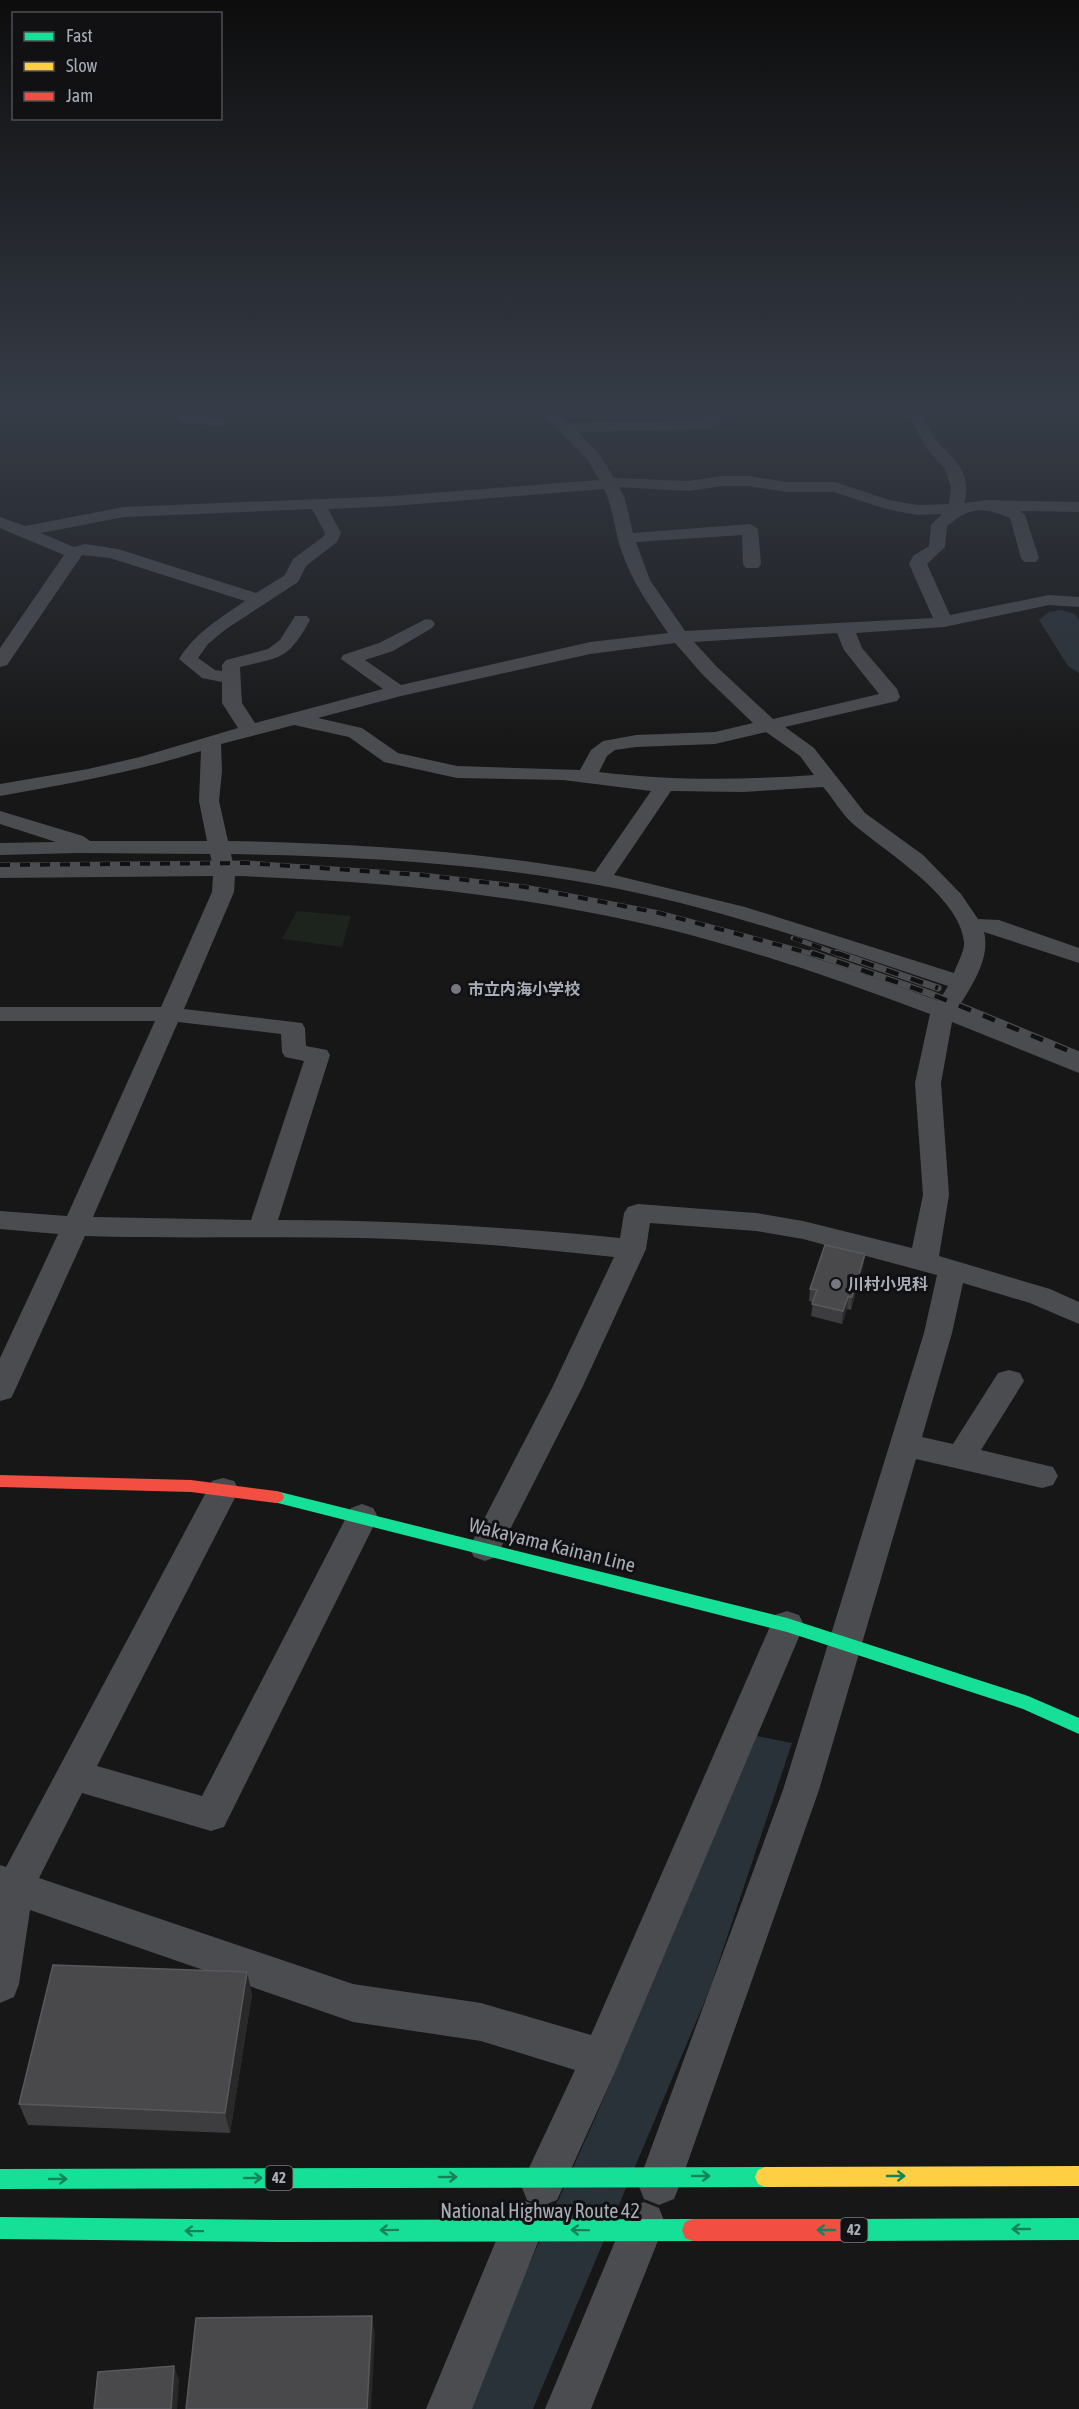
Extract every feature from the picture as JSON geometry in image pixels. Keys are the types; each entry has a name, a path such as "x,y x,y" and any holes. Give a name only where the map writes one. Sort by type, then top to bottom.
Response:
{"main road":[{"name":"Wakayama Kainan Line","path":"0,1481 191,1486 271,1496 787,1625 1028,1703 1079,1726"},
{"name":"National Highway Route 42","path":"0,2179 1079,2176"},
{"name":"National Highway Route 42","path":"0,2228 278,2232 1079,2229"}],"street":[{"path":"25,531 85,519"},
{"path":"230,678 209,674 188,659 193,650 214,627 235,617 258,599 292,578 299,563 331,538 333,532 326,519"},
{"path":"568,2409 635,2231 652,2176 801,1790 847,1643 938,1333 936,1195 928,1083 941,1015 962,983 976,944 971,926 953,899 915,860 858,817 807,752 756,716 710,671 680,637 641,580 622,519"},
{"path":"944,622 918,564 919,560 935,551 938,544 939,525 946,519"},
{"path":"1018,519 1029,558"},
{"path":"0,522 73,552 85,549 112,553 258,599"},
{"path":"627,538 750,530 752,564"},
{"path":"0,661 73,556 73,552"},
{"path":"0,790 88,775 145,762 250,730 398,691 590,648 680,637 944,622 1049,600 1079,602"},
{"path":"250,730 232,703 230,678 232,663 267,658 278,653 291,638 301,620"},
{"path":"398,691 350,659 386,647 426,624"},
{"path":"587,777 598,754 610,745 636,741 704,740 890,698 887,689 853,650 845,629"},
{"path":"294,718 303,722 355,732 391,758 457,772 481,774 530,772 665,785 743,786 830,780"},
{"path":"0,1390 109,1155 168,1014 223,892 221,858 209,801 212,771 211,741"},
{"path":"601,879 665,785"},
{"path":"0,817 75,841 85,848"},
{"path":"0,849 85,848 221,858 467,886 583,905 712,934 822,967 945,1010 1079,1065"},
{"path":"0,872 334,849 518,866 601,879 744,915 962,983"},
{"path":"971,926 991,925 1079,956"},
{"path":"0,1014 168,1014 293,1028 294,1052 318,1055 261,1230"},
{"path":"485,1548 567,1388 632,1249 638,1213 756,1222 803,1230 938,1265 1040,1296 1079,1314"},
{"path":"0,1220 75,1226 261,1230 364,1228 511,1237 632,1249"},
{"path":"960,1458 1009,1381"},
{"path":"904,1445 1042,1476"},
{"path":"0,1984 7,1885 74,1775 223,1490"},
{"path":"74,1775 211,1815 362,1517"},
{"path":"449,2409 552,2177 787,1625"},
{"path":"7,1885 353,2003 481,2022 601,2058"}],"shaded area":[{"path":"1061,610 1075,614 1079,620 1079,673 1068,666 1039,620 1049,612"},
{"path":"297,911 351,916 342,947 282,939"},
{"path":"757,1736 792,1743 709,1991 533,2409 469,2409 500,2329 594,2121"}],"building":[{"name":"川村小児科","path":"825,1245 865,1254 852,1297 848,1297 843,1311 812,1304 817,1290 810,1289"},
{"path":"53,1965 247,1972 225,2113 19,2104"},
{"path":"372,2316 367,2409 186,2409 196,2318"},
{"path":"174,2366 171,2409 94,2409 98,2372"}],"railway":[{"path":"0,865 247,863 422,875 525,887 659,913 816,955"},
{"path":"793,938 841,955"},
{"path":"812,953 931,994 1079,1055"},
{"path":"837,953 938,988"}],"traffic: fast":[{"path":"276,1497 787,1625 1028,1703 1079,1726"},
{"path":"0,2179 765,2177"},
{"path":"0,2228 278,2231 693,2230"},
{"path":"855,2230 1079,2229"}],"traffic: slow":[{"path":"765,2177 1079,2176"}],"traffic: jam":[{"path":"0,1481 191,1486 276,1497"},
{"path":"693,2230 855,2230"}],"place":[{"name":"市立内海小学校","path":"456,989"},
{"name":"川村小児科","path":"836,1284"}]}
